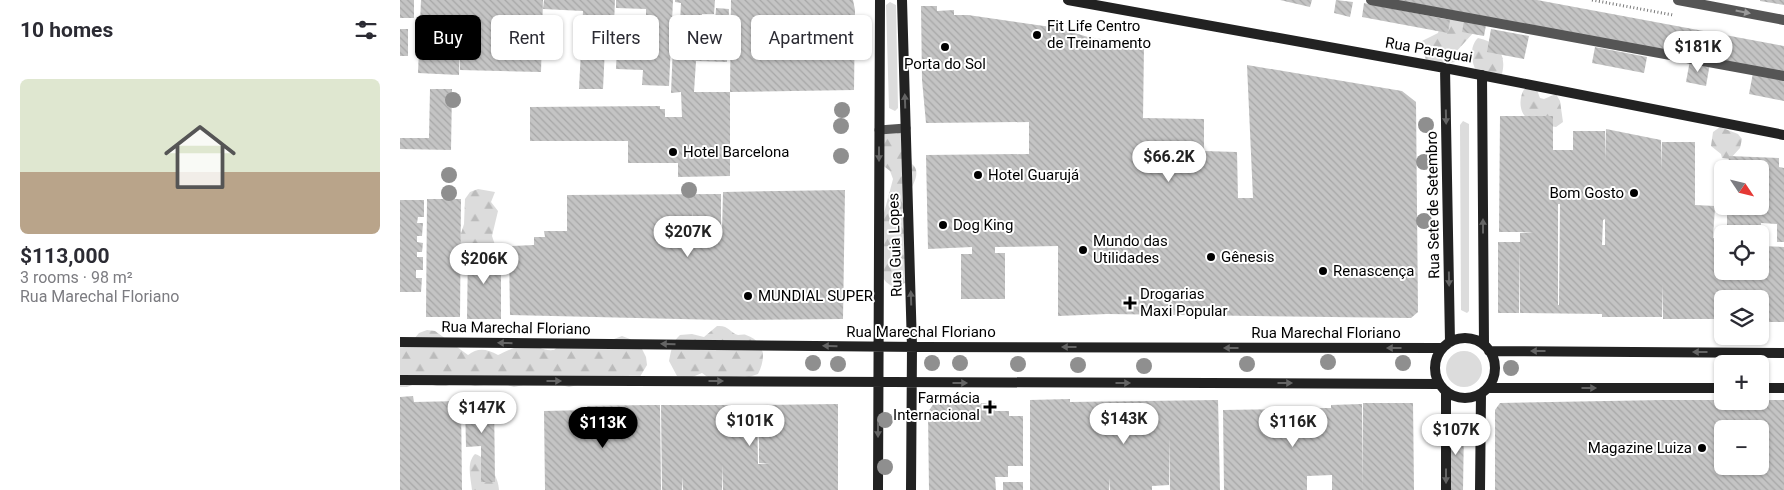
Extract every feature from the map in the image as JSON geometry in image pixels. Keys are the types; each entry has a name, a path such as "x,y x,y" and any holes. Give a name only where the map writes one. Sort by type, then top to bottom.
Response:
{"main road":[{"name":"Rua Guia Lopes","path":"878,490 880,0"},
{"name":"Rua Guia Lopes","path":"902,0 912,347 911,490"},
{"name":"Rua Paraguai","path":"1068,0 1445,68 1784,135"},
{"name":"Rua Sete de Setembro","path":"1445,68 1446,345"},
{"path":"1482,75 1487,348 1494,361 1495,369 1494,377 1484,391 1471,398 1452,396 1446,392 1436,379 1436,360 1446,345 1466,338 1473,339 1487,348 1784,353"},
{"name":"Rua Marechal Floriano","path":"400,342 912,347 1446,345"},
{"path":"400,380 1439,384"},
{"path":"1484,391 1714,388"},
{"path":"1769,388 1784,388"},
{"path":"1480,490 1484,391"},
{"path":"1446,392 1446,490"}],"street":[{"path":"1371,0 1784,76"},
{"path":"1678,0 1784,20"}],"lane":[{"path":"879,130 906,128"}],"green space":[{"path":"890,2 896,5 898,108 895,111 889,108 886,5"},
{"path":"1462,14 1474,32 1455,53 1455,62 1442,64 1426,62 1420,42 1438,33 1442,20 1455,19"},
{"path":"1478,38 1490,42 1499,50 1503,61 1502,74 1498,76 1477,72 1473,64 1472,50"},
{"path":"1525,88 1537,90 1540,98 1544,99 1556,94 1560,101 1563,122 1556,127 1528,119 1522,112 1520,104"},
{"path":"1463,121 1469,124 1469,311 1467,313 1461,310 1460,125"},
{"path":"1720,127 1738,134 1742,139 1740,148 1730,159 1722,158 1721,154 1711,146 1713,132"},
{"path":"898,131 908,139 912,164 915,167 916,174 910,191 907,281 897,290 883,278 884,213 893,179 890,171 880,163 881,132"},
{"path":"478,189 495,192 491,202 498,211 492,236 495,245 491,252 471,265 462,264 459,240 464,224 465,199 470,192"},
{"path":"717,326 727,328 738,335 746,335 753,338 761,346 763,356 758,374 749,377 709,378 702,373 690,378 677,376 669,361 672,347 677,338 680,335 692,334 704,337"},
{"path":"427,330 435,331 468,355 475,351 483,350 498,355 527,344 546,350 554,350 560,345 606,342 622,336 630,339 642,349 647,365 638,380 582,384 569,387 533,383 514,387 501,383 475,386 458,382 446,386 437,386 420,382 407,387 400,387 400,341 414,339 419,333"},
{"path":"1464,351 1476,357 1482,369 1476,381 1464,387 1452,381 1446,369 1452,357"},
{"path":"475,454 484,459 492,469 499,490 472,490 470,466"}],"building":[{"path":"400,0 414,0 414,18 400,18"},
{"path":"421,0 543,0 543,15 491,15 491,60 541,60 541,72 460,70 460,60 481,60 481,15 420,15"},
{"path":"544,0 615,0 614,15 583,15 583,11 543,9"},
{"path":"616,0 673,0 672,15 669,15 669,86 642,85 643,70 616,69 616,60 659,60 659,15 646,15 646,9 616,8"},
{"name":"Hotel Barcelona","path":"675,0 715,0 714,14 680,15 681,3 675,2"},
{"path":"731,0 853,0 855,15 751,15 751,60 854,60 854,90 730,92 730,60 741,60 741,15 731,15"},
{"path":"1280,0 1312,0 1310,7"},
{"path":"1336,0 1353,2 1350,17 1334,13"},
{"path":"1396,0 1537,0 1784,46 1784,73"},
{"path":"1784,0 1784,5 1760,1"},
{"path":"1364,3 1450,20 1448,33 1362,17"},
{"path":"921,6 937,6 937,11 954,10 954,15 968,15 1058,28 1088,37 1144,46 1143,118 1204,119 1204,151 1237,152 1238,198 1253,198 1247,65 1402,91 1416,102 1418,312 1411,318 1107,314 1058,316 1058,246 995,247 995,253 1005,253 1005,299 961,299 961,254 972,254 972,247 928,249 926,155 1029,154 1029,122 926,123 922,80"},
{"name":"Hotel Barcelona","path":"716,8 729,9 729,15 716,15"},
{"path":"1464,21 1486,25 1484,36 1462,32"},
{"path":"400,29 408,29 408,56 400,56"},
{"path":"1491,29 1529,36 1524,59 1487,52"},
{"path":"1595,47 1647,57 1644,73 1592,63"},
{"path":"419,60 459,60 459,75 418,73"},
{"path":"580,60 604,60 603,89 579,89"},
{"name":"Hotel Barcelona","path":"672,60 727,60 727,62 696,61 694,92 730,92 730,176 678,177 678,163 628,163 628,141 530,141 530,107 660,106 660,109 665,109 665,117 682,117 681,92 671,93"},
{"path":"1690,60 1710,63 1706,86 1686,82"},
{"path":"1753,73 1784,79 1784,101 1749,94"},
{"path":"430,89 452,89 451,150 400,149 400,138 429,138"},
{"path":"1500,116 1553,116 1553,150 1573,150 1573,131 1605,131 1605,161 1606,129 1661,140 1662,170 1662,142 1695,142 1695,205 1714,206 1714,280 1769,280 1769,246 1784,247 1784,322 1769,322 1769,290 1714,290 1714,319 1663,319 1663,284 1662,317 1602,317 1602,314 1520,313 1520,233 1534,232 1499,232","holes":["1558,204 1560,204 1559,305 1558,305","1605,219 1605,245 1602,245 1603,220"]},
{"path":"1729,156 1779,158 1779,167 1784,168 1784,242 1777,242 1777,224 1727,225 1727,215 1769,215 1769,160 1729,160"},
{"path":"845,190 843,319 722,320 510,315 509,250 513,250 512,246 534,245 534,237 545,237 544,231 567,231 567,195 721,194 721,225 693,225 692,211 692,233 722,232 723,192"},
{"path":"427,199 461,199 460,317 426,317"},
{"path":"400,200 424,200 424,217 418,217 417,223 423,223 422,236 417,236 417,242 423,243 422,252 417,252 417,257 423,257 423,270 416,270 416,278 422,278 421,292 400,292"},
{"path":"1498,242 1520,242 1519,313 1498,313"},
{"path":"501,251 501,319 467,319 468,252"},
{"path":"413,396 414,402 461,401 462,490 400,490 400,397"},
{"path":"1070,399 1070,402 1218,400 1220,490 1170,490 1169,435 1169,485 1152,486 1152,490 1110,490 1109,478 1109,490 1030,490 1030,400"},
{"path":"494,400 495,482 481,482 481,446 466,447 465,401"},
{"path":"1714,400 1714,410 1769,410 1769,400 1784,400 1784,490 1495,490 1495,410 1500,403"},
{"path":"934,403 995,403 995,411 1009,411 1009,416 1023,416 1023,466 1008,466 1008,477 995,477 996,490 929,490 928,412"},
{"path":"1363,403 1413,403 1414,490 1363,490"},
{"path":"838,404 838,490 723,490 722,464 722,490 683,490 683,477 682,490 662,490 661,405 757,405 758,464 770,463 759,463 759,405"},
{"path":"1362,404 1363,490 1332,490 1332,475 1307,476 1307,490 1224,490 1223,410 1294,409 1295,434 1302,434 1301,408 1331,408 1331,405"},
{"path":"660,405 661,490 545,490 544,411 588,410 587,406"},
{"path":"1450,420 1457,420 1464,425 1463,490 1449,490"},
{"path":"1003,482 1023,482 1023,490 1003,490"}],"place":[{"name":"Fit Life Centro de Treinamento","path":"1037,35"},
{"name":"Porta do Sol","path":"945,47"},
{"name":"Hotel Barcelona","path":"673,152"},
{"name":"Hotel Guarujá","path":"978,175"},
{"name":"Bom Gosto","path":"1634,193"},
{"name":"Dog King","path":"943,225"},
{"name":"Mundo das Utilidades","path":"1083,250"},
{"name":"Gênesis","path":"1211,257"},
{"name":"Renascença","path":"1323,271"},
{"name":"MUNDIAL SUPER","path":"748,296"},
{"name":"Drogarias Maxi Popular","path":"1130,303"},
{"name":"Farmácia Internacional","path":"990,407"},
{"name":"Magazine Luiza","path":"1702,448"}]}
